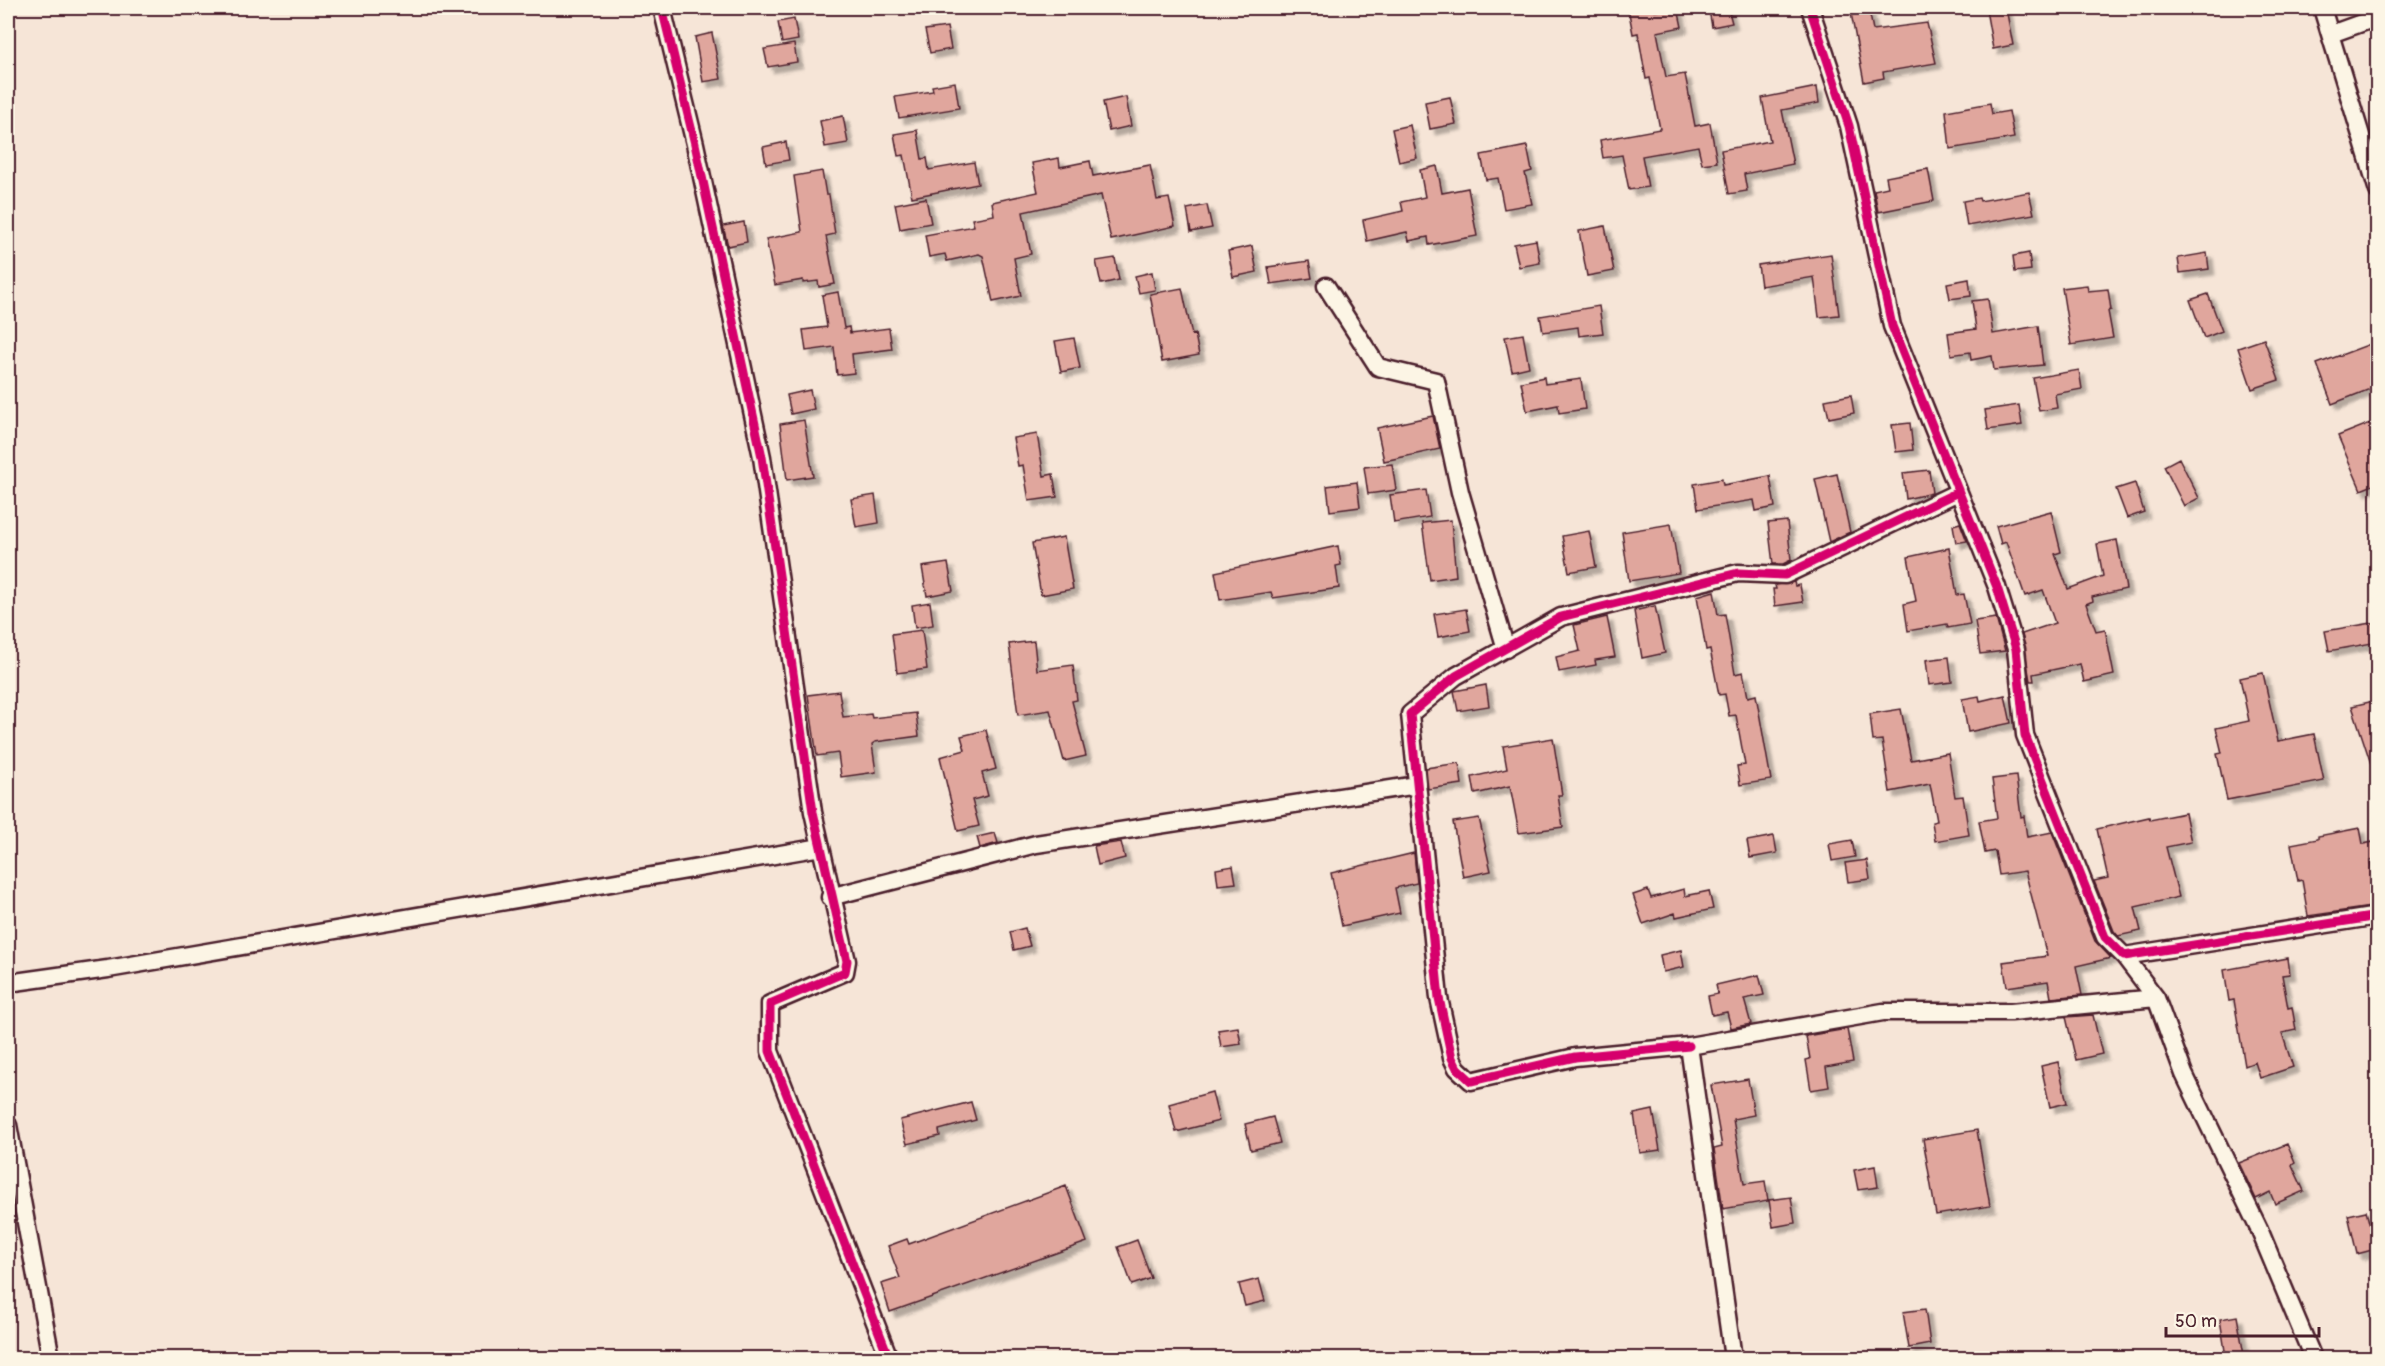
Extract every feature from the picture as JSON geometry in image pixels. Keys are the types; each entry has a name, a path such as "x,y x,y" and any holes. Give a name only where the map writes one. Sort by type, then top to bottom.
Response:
{"street":[{"path":"662,8 695,144 762,457 788,645 821,848 830,897 847,961 845,972 770,1004 770,1051 889,1359"},
{"path":"1810,8 1849,126 1892,326 1997,587 2016,649 2025,735 2105,937 2124,956 2156,998 2184,1074 2259,1229 2313,1359"},
{"path":"2322,8 2378,191"},
{"path":"2331,34 2378,17"},
{"path":"1326,286 1378,366 1436,381 1460,492 1506,649"},
{"path":"1958,492 1785,575 1738,573 1561,617 1456,676 1410,714 1439,998 1452,1058 1457,1068 1471,1081 1575,1057 1689,1046 1882,1012 2012,1012 2156,998"},
{"path":"830,897 1036,844 1417,785"},
{"path":"8,983 108,969 821,848"},
{"path":"2124,956 2378,916"},
{"path":"1689,1046 1733,1359"},
{"path":"8,1125 51,1359"}],"building":[{"path":"1628,8 1654,8 1655,11 1678,8 1682,27 1657,32 1666,77 1685,74 1695,126 1710,123 1717,162 1702,164 1698,146 1642,156 1648,187 1629,190 1622,155 1603,158 1600,140 1660,129 1650,78 1646,79 1638,33 1633,34"},
{"path":"1728,8 1732,23 1712,27 1709,10"},
{"path":"2006,8 2013,45 1993,49 1986,10"},
{"path":"1869,10 1873,30 1927,23 1936,63 1883,72 1884,78 1864,82 1851,13"},
{"path":"794,19 798,40 782,43 778,22"},
{"path":"947,27 951,49 930,53 925,30"},
{"path":"712,33 721,79 703,82 695,37"},
{"path":"794,44 797,62 768,67 764,49"},
{"path":"955,82 959,108 899,118 895,97 933,91 932,86"},
{"path":"1817,87 1819,103 1782,110 1793,164 1744,174 1747,191 1729,194 1721,150 1770,141 1762,98"},
{"path":"1126,97 1131,126 1109,131 1103,102"},
{"path":"1450,97 1456,124 1430,129 1425,102"},
{"path":"1990,103 1992,114 2009,111 2014,138 1950,149 1946,111"},
{"path":"843,116 848,143 825,147 820,121"},
{"path":"1410,125 1417,158 1399,162 1392,129"},
{"path":"917,130 922,159 927,158 929,170 974,162 978,184 912,197 904,155 898,156 894,134"},
{"path":"786,142 789,160 766,164 763,147"},
{"path":"1527,146 1532,171 1525,173 1532,204 1504,209 1498,178 1486,180 1481,155"},
{"path":"1059,158 1060,167 1090,161 1093,176 1150,165 1157,200 1169,198 1175,226 1111,240 1101,195 1023,212 1031,254 1014,258 1021,296 993,302 983,256 979,254 947,261 945,254 929,257 925,235 974,226 972,219 994,215 992,202 1038,192 1032,163"},
{"path":"1437,166 1442,193 1468,188 1477,236 1429,245 1428,237 1409,241 1407,232 1367,241 1363,220 1403,211 1401,202 1425,197 1420,170"},
{"path":"1928,169 1934,201 1878,212 1874,190 1888,187 1886,177"},
{"path":"822,171 826,195 829,195 835,234 826,236 835,284 819,287 818,281 803,283 803,280 775,285 766,239 802,232 794,176"},
{"path":"2029,192 2034,214 1967,226 1963,201 1979,198 1980,201"},
{"path":"926,198 931,223 900,229 895,204"},
{"path":"1207,205 1212,228 1191,232 1187,209"},
{"path":"744,222 747,242 728,246 723,226"},
{"path":"1605,226 1614,271 1587,276 1579,231"},
{"path":"1536,240 1540,263 1519,267 1514,244"},
{"path":"1252,246 1257,272 1233,277 1228,251"},
{"path":"2029,253 2031,270 2015,272 2013,256"},
{"path":"2207,253 2209,269 2180,273 2178,258"},
{"path":"1831,254 1839,315 1819,317 1814,277 1761,286 1758,265"},
{"path":"1115,258 1119,280 1101,284 1096,261"},
{"path":"1309,261 1312,278 1271,284 1268,267"},
{"path":"1152,272 1155,290 1139,293 1135,276"},
{"path":"1969,279 1971,296 1950,299 1947,283"},
{"path":"2087,285 2088,291 2108,289 2111,310 2108,311 2113,338 2071,345 2062,288"},
{"path":"1182,288 1192,335 1195,334 1199,355 1162,362 1150,294"},
{"path":"838,292 844,328 849,327 850,333 889,328 892,349 852,354 854,373 837,375 834,347 806,351 803,330 827,327 822,295"},
{"path":"2208,294 2222,331 2204,338 2190,300"},
{"path":"1988,299 1993,334 2038,326 2043,365 1994,370 1992,356 1971,360 1970,352 1951,355 1948,333 1976,329 1972,301"},
{"path":"1599,306 1603,333 1579,336 1578,327 1543,332 1540,316"},
{"path":"1523,334 1529,367 1512,371 1505,337"},
{"path":"1074,338 1080,368 1061,372 1055,341"},
{"path":"2264,339 2279,380 2252,389 2238,348"},
{"path":"2378,341 2378,386 2332,404 2317,364"},
{"path":"2079,370 2082,389 2055,394 2057,408 2039,411 2033,378"},
{"path":"1544,377 1545,384 1581,379 1585,409 1559,413 1558,405 1527,411 1521,382"},
{"path":"810,390 814,409 791,414 787,395"},
{"path":"1851,395 1854,413 1829,418 1825,400"},
{"path":"2019,405 2022,425 1988,430 1985,410"},
{"path":"1433,416 1440,449 1384,461 1377,428"},
{"path":"804,420 813,476 787,480 780,424"},
{"path":"2378,420 2378,483 2361,490 2338,436"},
{"path":"1910,423 1913,450 1896,452 1892,425"},
{"path":"1037,434 1044,476 1053,474 1057,497 1029,501 1023,465 1018,466 1013,438"},
{"path":"2179,458 2199,498 2184,506 2164,466"},
{"path":"1392,464 1396,490 1368,494 1364,467"},
{"path":"1929,470 1932,493 1906,499 1903,473"},
{"path":"1837,474 1850,532 1829,542 1815,479"},
{"path":"1770,476 1775,507 1756,511 1754,500 1698,509 1694,484 1722,479 1723,485"},
{"path":"1357,482 1360,507 1330,511 1327,486"},
{"path":"2135,483 2144,512 2127,518 2116,489"},
{"path":"1426,490 1430,517 1394,523 1390,495"},
{"path":"875,495 879,523 856,527 851,499"},
{"path":"2051,511 2061,552 2055,554 2068,589 2103,576 2097,544 2117,540 2126,589 2092,597 2093,601 2086,604 2096,631 2105,629 2114,675 2084,682 2080,664 2033,674 2034,681 2030,681 2022,634 2055,623 2043,590 2025,596 2006,542 2001,544 1996,526"},
{"path":"1451,520 1456,576 1430,580 1422,523"},
{"path":"1787,521 1791,560 1783,564 1773,564 1768,523"},
{"path":"1960,523 1967,541 1956,543 1953,525"},
{"path":"1671,524 1679,573 1629,581 1622,532"},
{"path":"1589,531 1596,567 1569,572 1562,536"},
{"path":"1064,537 1073,589 1041,595 1032,543"},
{"path":"1338,546 1341,565 1336,566 1339,588 1273,598 1271,592 1220,600 1215,572"},
{"path":"1949,548 1957,595 1964,594 1970,624 1948,628 1947,624 1908,631 1904,604 1916,601 1908,557"},
{"path":"948,563 953,591 927,596 922,567"},
{"path":"1794,582 1795,586 1800,585 1803,602 1775,606 1773,589 1776,589 1775,585"},
{"path":"1714,591 1718,615 1725,614 1735,674 1743,672 1748,697 1756,695 1771,780 1740,785 1737,766 1745,765 1736,715 1729,716 1725,694 1719,695 1710,649 1706,650 1697,596"},
{"path":"930,602 933,625 915,628 912,605"},
{"path":"1655,606 1665,653 1642,658 1634,611"},
{"path":"1466,609 1470,631 1438,637 1434,614"},
{"path":"1607,617 1615,657 1595,660 1596,665 1559,672 1556,657 1580,651 1574,625"},
{"path":"1996,618 2005,651 1980,654 1975,621"},
{"path":"2378,622 2378,642 2329,651 2325,631"},
{"path":"922,630 927,669 897,673 892,634"},
{"path":"1034,641 1037,670 1073,665 1077,700 1072,701 1086,756 1064,761 1050,710 1018,715 1009,644"},
{"path":"1949,657 1952,682 1929,685 1926,660"},
{"path":"2263,673 2278,741 2314,734 2324,781 2227,800 2217,754 2222,753 2216,728 2249,721 2240,678"},
{"path":"1486,685 1489,706 1458,711 1454,691"},
{"path":"839,691 843,717 871,714 872,718 916,713 919,736 875,742 872,744 876,772 841,777 838,753 817,756 808,695"},
{"path":"2005,695 2011,723 1968,732 1962,699 1979,696 1980,701"},
{"path":"2378,700 2378,772 2374,773 2352,706"},
{"path":"1901,709 1911,760 1948,753 1955,797 1963,796 1969,835 1935,841 1932,822 1937,821 1930,784 1890,792 1882,740 1873,741 1870,714"},
{"path":"986,730 996,769 982,773 988,796 972,800 979,826 958,831 940,757 965,750 961,736"},
{"path":"1553,738 1562,795 1558,795 1563,827 1519,833 1510,786 1475,794 1472,777 1507,769 1503,746"},
{"path":"1459,763 1462,784 1428,789 1426,768"},
{"path":"2016,776 2021,817 2024,816 2027,837 2052,832 2095,941 2111,958 2076,966 2082,995 2051,998 2048,981 2007,987 2003,962 2047,956 2025,871 1999,875 1995,851 1985,853 1979,821 1997,818 1992,779"},
{"path":"2185,813 2191,842 2166,847 2179,897 2135,907 2141,931 2118,936 2094,881 2108,878 2097,829 2149,817 2150,820"},
{"path":"1479,818 1491,871 1463,877 1453,822"},
{"path":"2360,828 2363,844 2378,841 2378,859 2370,861 2378,906 2308,916 2302,880 2298,881 2291,844"},
{"path":"995,833 998,843 980,848 977,837"},
{"path":"1774,836 1777,853 1750,858 1747,841"},
{"path":"1852,840 1855,857 1832,861 1829,844"},
{"path":"1121,842 1125,858 1098,865 1094,846"},
{"path":"1414,853 1417,883 1395,888 1400,913 1342,926 1331,873"},
{"path":"1867,860 1870,879 1848,882 1845,863"},
{"path":"1233,866 1236,883 1218,885 1216,869"},
{"path":"1684,889 1685,896 1709,891 1713,909 1676,917 1675,913 1643,924 1633,895 1648,890 1651,898"},
{"path":"1025,928 1030,946 1014,950 1010,932"},
{"path":"1681,950 1684,967 1663,972 1660,955"},
{"path":"2288,958 2290,974 2282,975 2288,1008 2292,1007 2296,1030 2282,1033 2293,1067 2260,1078 2255,1062 2245,1066 2234,1000 2229,1001 2224,970"},
{"path":"1759,975 1764,995 1744,999 1751,1024 1731,1028 1727,1012 1712,1015 1708,996 1718,994 1716,985"},
{"path":"2093,1015 2102,1054 2076,1060 2066,1017"},
{"path":"1238,1027 1241,1044 1221,1047 1218,1030"},
{"path":"1847,1029 1853,1062 1826,1067 1829,1087 1811,1090 1806,1060 1810,1059 1806,1036"},
{"path":"2058,1062 2067,1103 2050,1107 2041,1066"},
{"path":"1748,1079 1754,1115 1733,1119 1744,1184 1765,1181 1768,1201 1723,1209 1714,1149 1722,1147 1711,1085"},
{"path":"1212,1092 1219,1121 1176,1132 1169,1104"},
{"path":"971,1102 976,1120 939,1130 940,1136 907,1144 900,1120"},
{"path":"1653,1110 1660,1150 1640,1153 1634,1114"},
{"path":"1273,1117 1280,1143 1251,1150 1245,1124"},
{"path":"1977,1130 1990,1206 1936,1215 1923,1139"},
{"path":"2287,1144 2295,1163 2292,1165 2304,1191 2275,1204 2270,1192 2256,1199 2239,1163"},
{"path":"1875,1166 1878,1187 1858,1190 1854,1170"},
{"path":"1066,1186 1087,1242 890,1312 881,1284 900,1278 888,1246 907,1239 909,1244"},
{"path":"1791,1197 1795,1223 1773,1227 1769,1200"},
{"path":"2366,1211 2376,1249 2357,1254 2348,1215"},
{"path":"1137,1240 1151,1278 1132,1285 1118,1247"},
{"path":"1259,1279 1265,1301 1245,1306 1239,1284"},
{"path":"1925,1309 1930,1344 1909,1348 1903,1312"},
{"path":"2237,1316 2244,1355 2226,1357 2220,1319"}],"cycle path":[{"path":"662,8 695,144 762,457 813,812 847,961 845,972 770,1004 770,1051 889,1358"},
{"path":"1810,8 1849,126 1892,326 1997,587 2016,649 2025,735 2105,937 2124,956 2378,916"},
{"path":"1689,1046 1575,1057 1471,1081 1457,1068 1452,1058 1439,998 1410,714 1456,676 1561,617 1738,573 1785,575 1958,492"}]}
